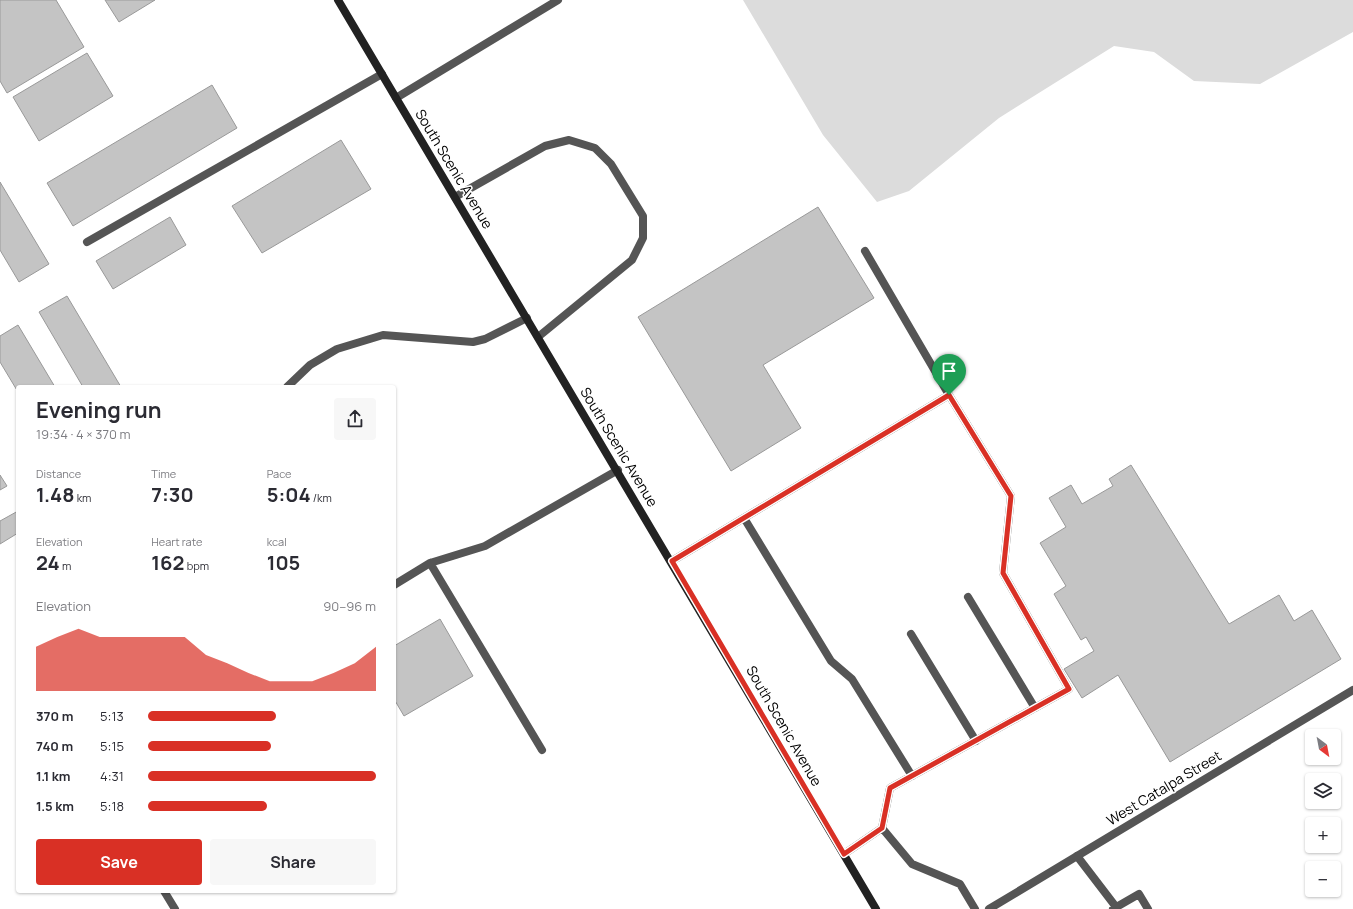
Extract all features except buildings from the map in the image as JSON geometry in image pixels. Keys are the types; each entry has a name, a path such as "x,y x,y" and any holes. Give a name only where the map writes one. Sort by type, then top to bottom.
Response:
{"main road":[{"name":"South Scenic Avenue","path":"338,0 672,561 876,909"}],"street":[{"path":"396,98 558,0"},
{"path":"87,242 382,74"},
{"path":"455,197 545,146 569,140 595,148 611,164 643,216 643,238 632,260 538,337"},
{"path":"844,854 882,828 890,788 1069,689 1003,573 1011,496 949,395 865,251"},
{"path":"289,385 310,365 337,349 383,335 473,342 485,339 527,318"},
{"path":"672,561 949,395"},
{"path":"396,584 430,563 485,546 618,470"},
{"path":"744,518 831,661 852,679 912,776"},
{"path":"430,563 542,750"},
{"path":"968,597 1036,708"},
{"path":"912,634 976,741"},
{"name":"West Catalpa Street","path":"989,909 1353,690"},
{"path":"882,828 912,864 960,884 975,909"},
{"path":"1077,856 1115,908 1139,894 1148,909"},
{"path":"165,893 175,909"}],"shaded area":[{"path":"743,0 1353,0 1353,32 1260,84 1194,81 1154,52 1114,46 999,118 909,191 877,202 823,135"}],"route":[{"path":"949,395 1011,496 1003,573 1069,689 890,788 882,828 844,854 672,561 949,395"}]}
